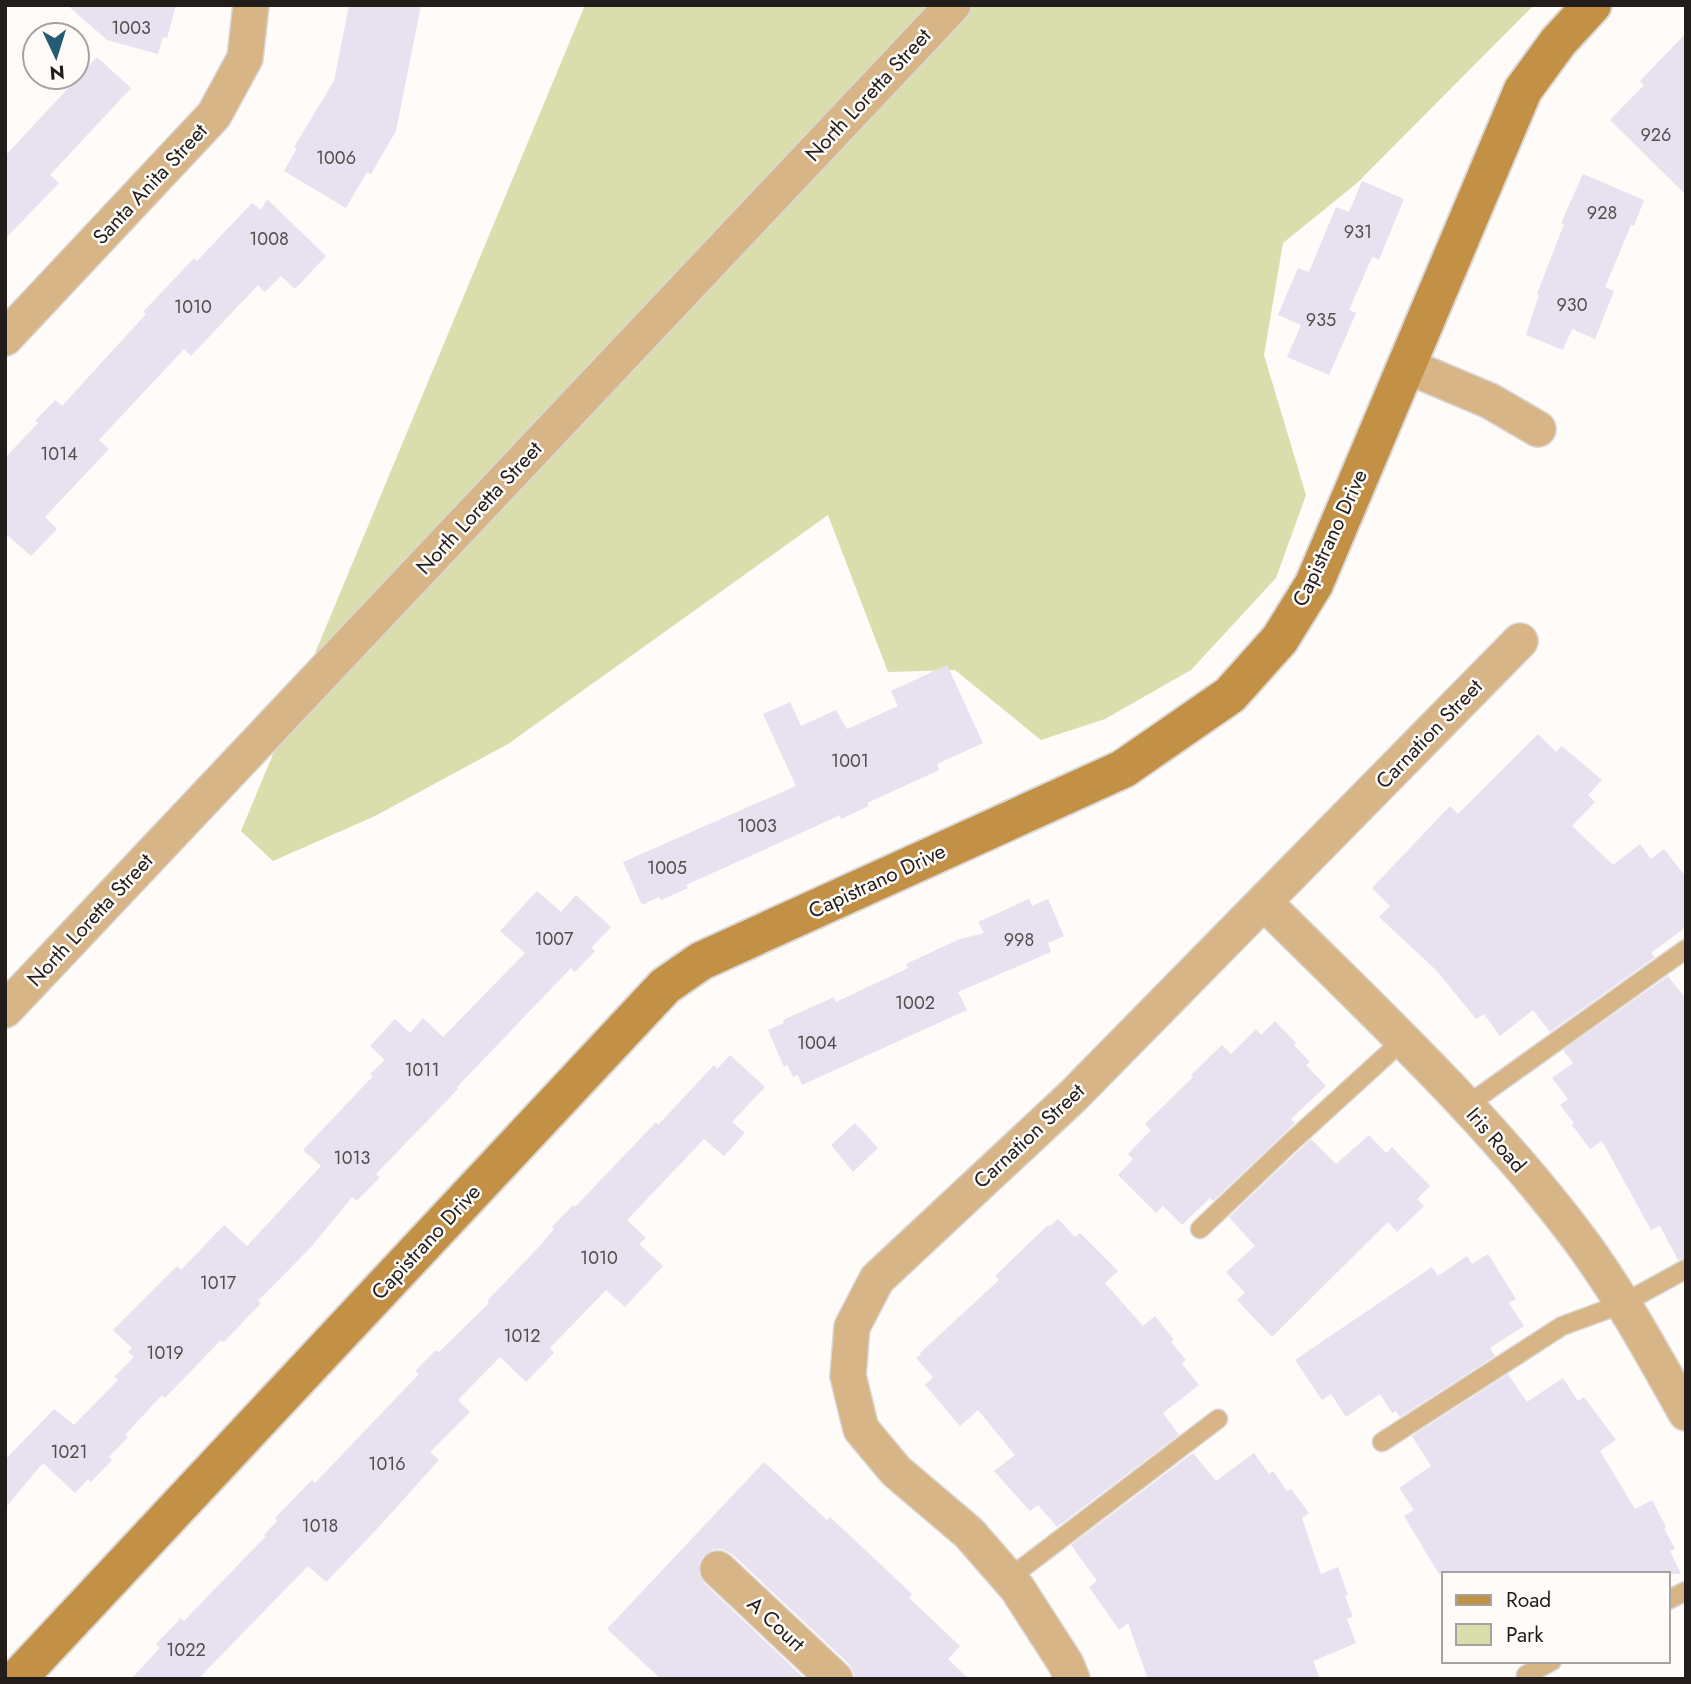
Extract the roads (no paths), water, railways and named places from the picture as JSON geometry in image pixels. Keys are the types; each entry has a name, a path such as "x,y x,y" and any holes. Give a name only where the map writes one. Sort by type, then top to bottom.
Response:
{"street":[{"name":"Santa Anita Street","path":"5,338 214,115 245,58 251,5"},
{"name":"North Loretta Street","path":"5,1010 953,5"},
{"name":"Capistrano Drive","path":"18,1679 665,986 701,961 1123,769 1230,695 1280,639 1314,584 1523,90 1558,41 1592,5"},
{"path":"1407,366 1490,401 1538,429"},
{"name":"Carnation Street","path":"1072,1679 1066,1664 1017,1588 969,1533 896,1471 861,1429 848,1376 852,1327 877,1279 1073,1096 1520,641"},
{"name":"Iris Road","path":"1264,902 1489,1128 1580,1241 1622,1304 1686,1413"},
{"name":"A Court","path":"718,1569 835,1679"}],"lane":[{"path":"1466,1106 1686,949"},
{"path":"1200,1229 1402,1041"},
{"path":"1382,1442 1562,1326 1622,1304 1686,1269"},
{"path":"1008,1579 1218,1419"},
{"path":"1670,1599 1686,1591"},
{"path":"1526,1675 1548,1663"}]}
